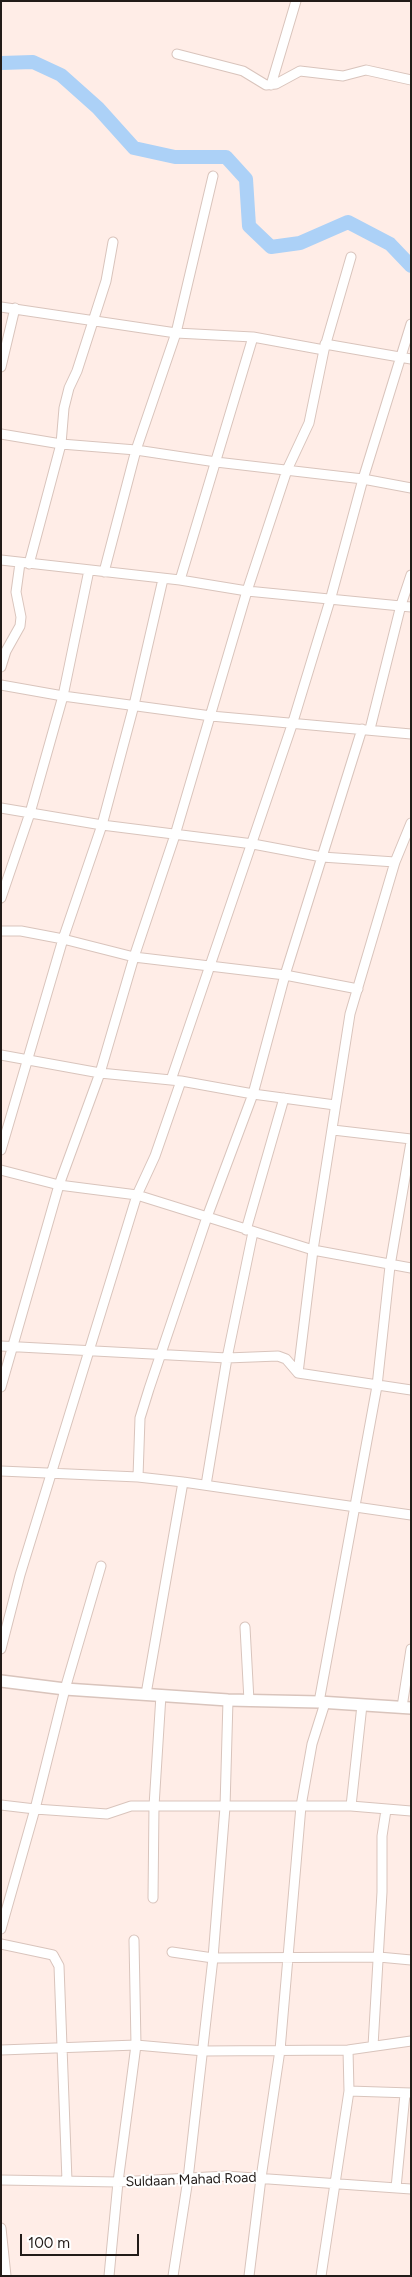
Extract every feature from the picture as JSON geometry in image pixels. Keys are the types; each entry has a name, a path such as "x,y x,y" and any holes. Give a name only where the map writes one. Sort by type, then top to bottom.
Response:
{"street":[{"path":"271,85 296,1"},
{"path":"177,54 244,71 260,83 271,85 300,71 343,76 366,70 411,80"},
{"path":"104,572 136,450 176,333 213,176"},
{"path":"1,667 6,651 20,626 21,617 16,592 61,444 68,395 106,281 113,242"},
{"path":"1,1388 59,1185 100,1073 134,957 175,835 247,591 287,470 310,424 324,347 351,257"},
{"path":"1,306 176,333 253,337 411,359"},
{"path":"1,367 15,308"},
{"path":"1,1649 20,1574 88,1351 137,1195 155,1156 210,965 253,844 292,725 363,479 411,324"},
{"path":"180,580 253,337"},
{"path":"1,434 61,444 136,450 216,462 363,479 411,488"},
{"path":"1,560 180,580 247,591 411,607"},
{"path":"1,898 30,813 62,696 88,570"},
{"path":"138,1477 140,1418 207,1217 253,1094 285,975 322,857 366,729 411,575"},
{"path":"1,1150 63,939 102,825 134,706 163,579"},
{"path":"1,685 62,696 211,716 292,725 366,729 411,734"},
{"path":"1,808 102,825 253,844 322,857 395,862"},
{"path":"298,1373 313,1250 334,1130 335,1105 350,1014 395,862 407,843 411,823"},
{"path":"1,931 20,931 63,939 134,957 285,975 358,989"},
{"path":"1,1056 100,1073 176,1081 335,1105"},
{"path":"206,1485 250,1231 284,1098"},
{"path":"249,2276 280,2050 301,1806 312,1744 322,1703 353,1508 377,1386 390,1266 411,1140 334,1130"},
{"path":"1,1170 59,1185 137,1195 313,1250 390,1266 411,1268"},
{"path":"1,1346 227,1358 278,1356 286,1359 298,1373 411,1390"},
{"path":"1,1471 138,1477 411,1515"},
{"path":"146,1694 182,1482"},
{"path":"1,1929 35,1809 65,1689 101,1566"},
{"path":"244,1627 249,1700"},
{"path":"1,1681 65,1689 228,1700 406,1708 411,1649"},
{"path":"154,1898 154,1806 161,1695"},
{"path":"173,2276 188,2179 204,2051 213,1958 225,1807 228,1700"},
{"path":"351,1806 362,1705"},
{"path":"1,1804 35,1809 107,1814 131,1806 351,1806 411,1811"},
{"path":"374,2046 379,1957 382,1836 386,1810"},
{"path":"109,2276 118,2182 136,2044 134,1940"},
{"path":"1,1944 53,1955 60,1966 66,2181"},
{"path":"172,1952 213,1958 379,1957 411,1960"},
{"path":"1,2050 136,2044 204,2051 348,2050 411,2041"},
{"path":"321,2276 349,2091 348,2050"},
{"path":"349,2091 408,2094 396,2188"},
{"name":"Suldaan Mahad Road","path":"1,2180 118,2182 226,2176 411,2189"},
{"path":"1,2228 6,2276"}],"waterway":[{"path":"1,63 33,62 61,75 98,108 134,148 175,157 226,157 246,179 249,226 271,247 300,243 348,222 390,244 411,266"}]}
